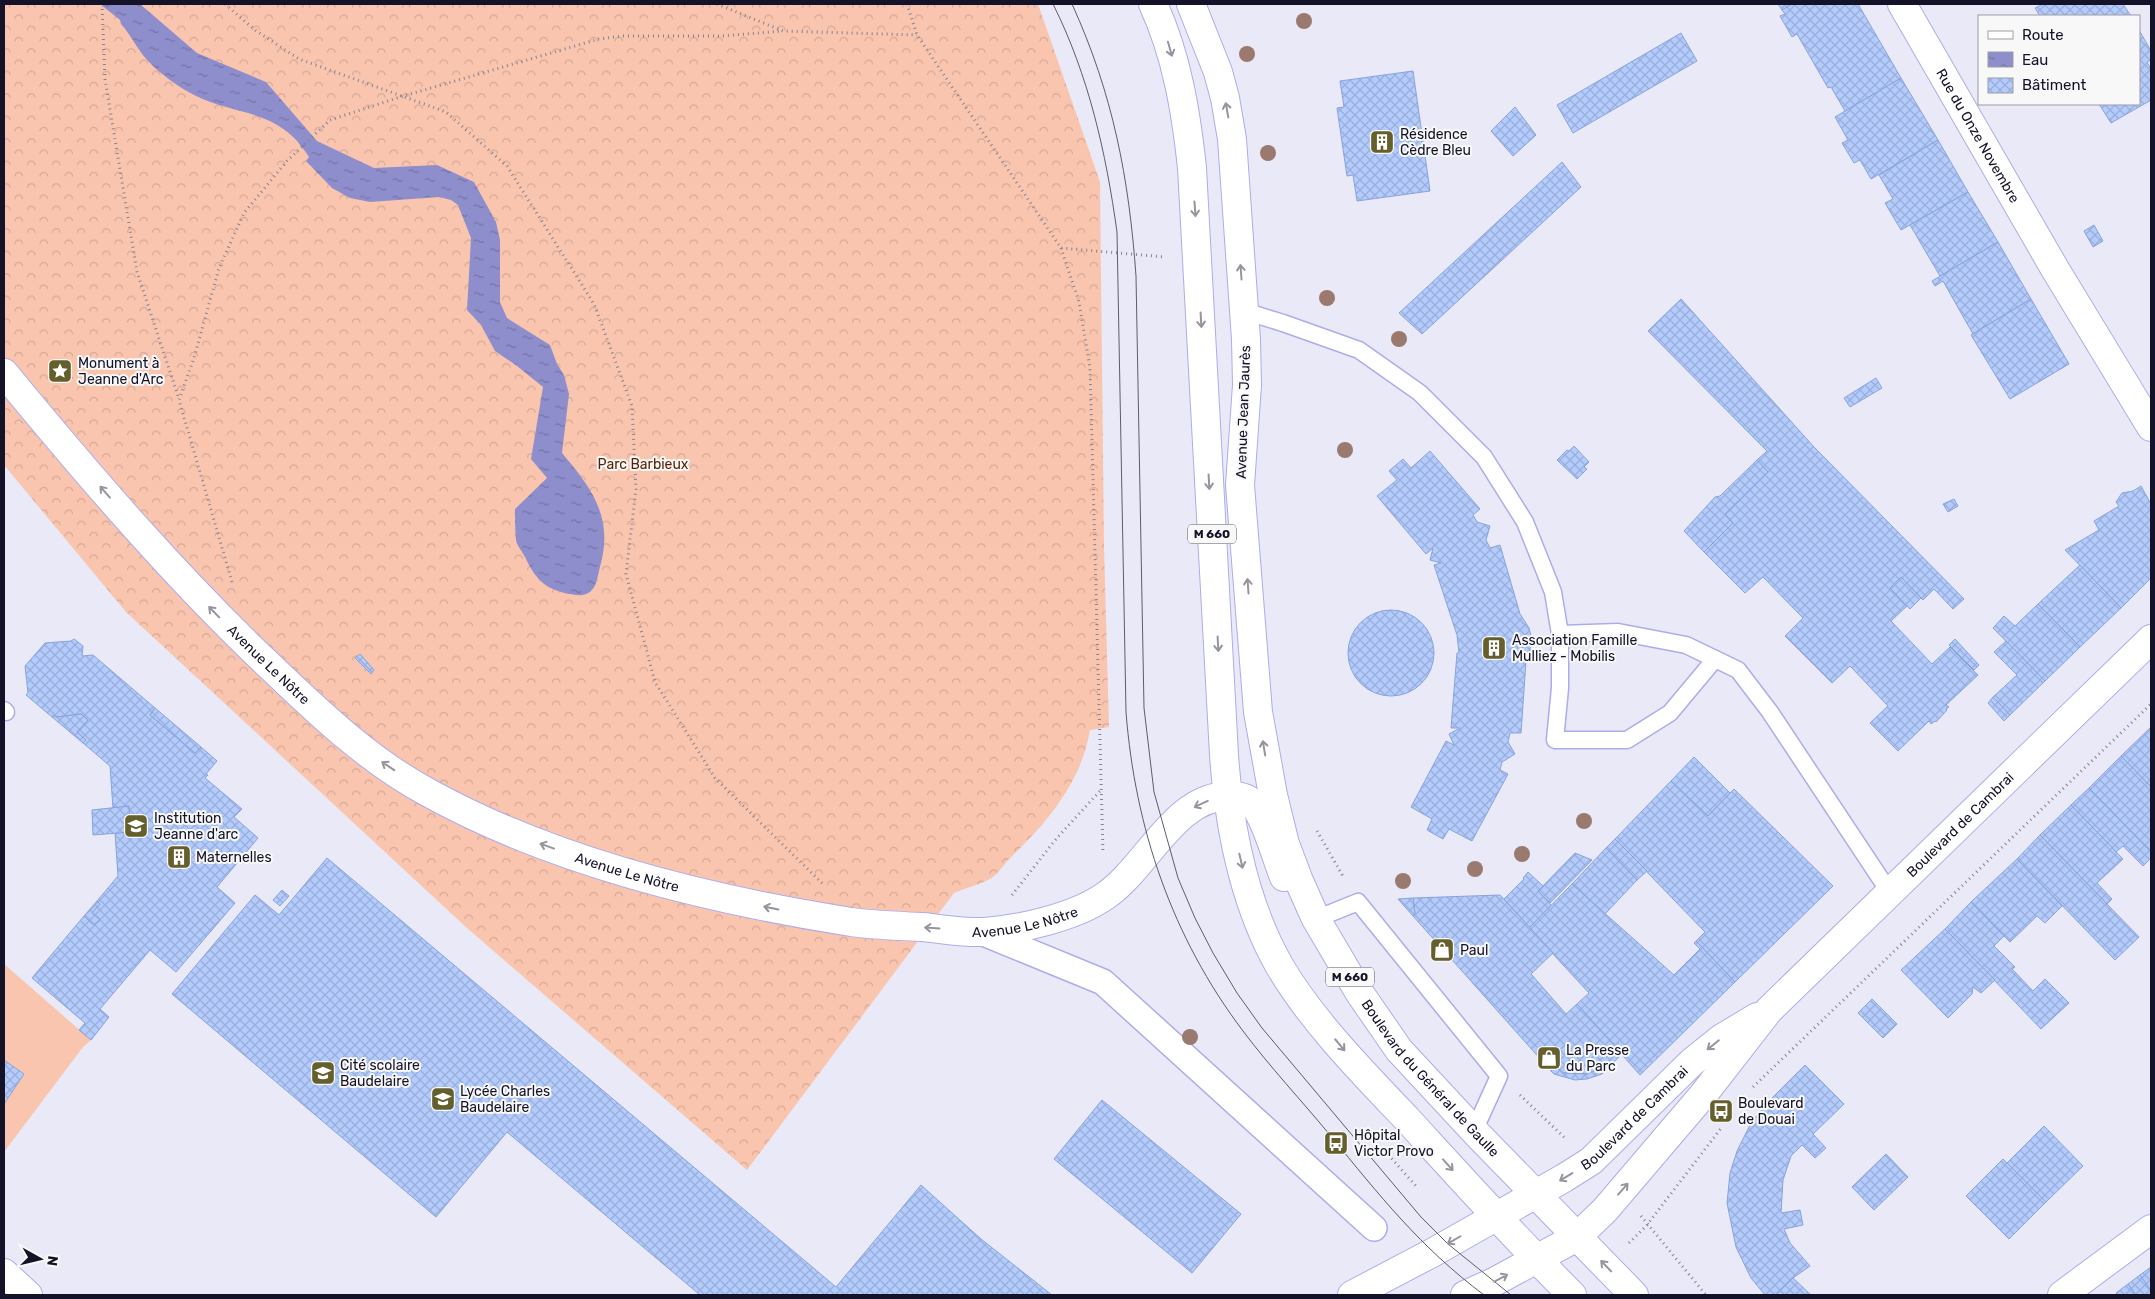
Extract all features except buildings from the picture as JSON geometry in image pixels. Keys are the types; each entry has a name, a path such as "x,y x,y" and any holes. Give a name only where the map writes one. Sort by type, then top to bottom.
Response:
{"main road":[{"name":"M 660","path":"1153,4 1163,25 1176,69 1186,113 1192,168 1220,686 1228,796 1244,877 1260,923 1280,966 1308,1008 1495,1217 1572,1295"},
{"name":"Avenue Jean Jaurès","path":"1191,4 1208,44 1225,98 1232,139 1244,311 1247,385 1240,485 1258,712 1273,796"},
{"name":"Rue du Onze Novembre","path":"1902,4 2055,269 2151,427"},
{"name":"Avenue Le Nôtre","path":"4,373 107,495 181,577 239,637 338,730 386,766 428,793 519,836 570,855 684,888 793,913 864,924 981,932 1012,929 1074,912 1105,896 1131,874 1164,833 1188,810 1211,799 1228,796"},
{"name":"Boulevard de Cambrai","path":"1536,1260 1577,1237 1605,1210 1703,1095 1769,1010 2151,639"},
{"path":"1228,796 1246,799 1254,805 1261,817 1284,877 1297,900 1316,919"},
{"name":"Boulevard du Général de Gaulle","path":"1273,796 1289,853 1316,919 1359,992 1399,1050 1474,1131 1537,1193 1634,1295"},
{"name":"Boulevard de Cambrai","path":"1495,1217 1591,1161 1692,1062 1722,1038 1769,1010"},
{"path":"1352,1295 1389,1277 1495,1217"},
{"path":"2062,1295 2151,1229"},
{"path":"1465,1295 1536,1260"}],"street":[{"path":"981,932 1103,982 1374,1228"}],"lane":[{"path":"1244,311 1283,322 1359,350 1420,393 1484,457 1525,522 1552,592 1560,634 1560,688 1555,740 1627,740 1670,712 1715,659"},
{"path":"1560,634 1618,632 1686,645 1738,670 1770,712 1890,893"},
{"path":"1316,919 1358,902 1499,1076 1474,1131"}],"path":[{"path":"102,4 105,79 137,272 179,400 233,585"},
{"path":"225,4 255,30 299,58 400,97 446,112 507,166 594,304 632,406 636,489 626,574 655,682 715,778 828,889"},
{"path":"717,4 783,31"},
{"path":"907,4 917,34 1061,248 1079,302 1090,368 1100,790 1105,896"},
{"path":"179,400 194,358 219,268 244,213 287,161 330,120 400,97 599,39 622,36 720,36 783,31 917,34"},
{"path":"1061,248 1169,257"},
{"path":"1750,1090 2151,704"},
{"path":"981,932 1056,839 1100,790"},
{"path":"1706,1295 1647,1225 1726,1122"},
{"path":"1385,1151 1416,1186"}],"green space":[{"name":"Parc Barbieux","path":"4,4 1038,4 1100,182 1104,547 1109,727 1090,730 1079,767 1070,785 1049,817 1036,832 993,877 954,893 747,1170 467,928 126,612 4,465"},
{"path":"4,964 91,1040 83,1047 4,1152 4,1104 24,1074 4,1060"}],"water":[{"path":"100,4 140,4 197,53 266,82 317,141 374,168 437,165 474,182 496,222 500,240 500,302 507,318 550,345 557,364 564,375 569,394 562,453 583,479 598,505 604,533 604,549 596,583 589,593 575,595 560,592 541,582 517,542 515,509 547,478 531,459 543,387 495,351 481,325 467,310 471,238 458,205 451,200 439,197 370,202 350,198 332,188 306,161 309,157 299,143 281,127 258,116 206,101 176,84 153,66 121,24 120,20"}],"tram line":[{"path":"1053,4 1077,59 1094,115 1107,173 1117,232 1126,712 1138,798 1161,880 1196,958 1218,995 1253,1044 1402,1220 1440,1258 1484,1295"},
{"path":"1072,4 1098,71 1108,104 1117,137 1129,205 1136,276 1144,708 1154,792 1178,878 1195,918 1213,953 1237,993 1262,1028 1421,1217 1448,1244 1511,1295"}],"place":[{"name":"Résidence Cèdre Bleu","path":"1382,142"},
{"name":"Monument à Jeanne d'Arc","path":"60,371"},
{"name":"Association Famille Mulliez - Mobilis","path":"1494,648"},
{"name":"Institution Jeanne d'arc","path":"136,826"},
{"name":"Maternelles","path":"179,857"},
{"name":"Paul","path":"1442,950"},
{"name":"La Presse du Parc","path":"1549,1058"},
{"name":"Cité scolaire Baudelaire","path":"323,1073"},
{"name":"Lycée Charles Baudelaire","path":"443,1099"},
{"name":"Boulevard de Douai","path":"1721,1111"},
{"name":"Hôpital Victor Provo","path":"1336,1143"}]}
